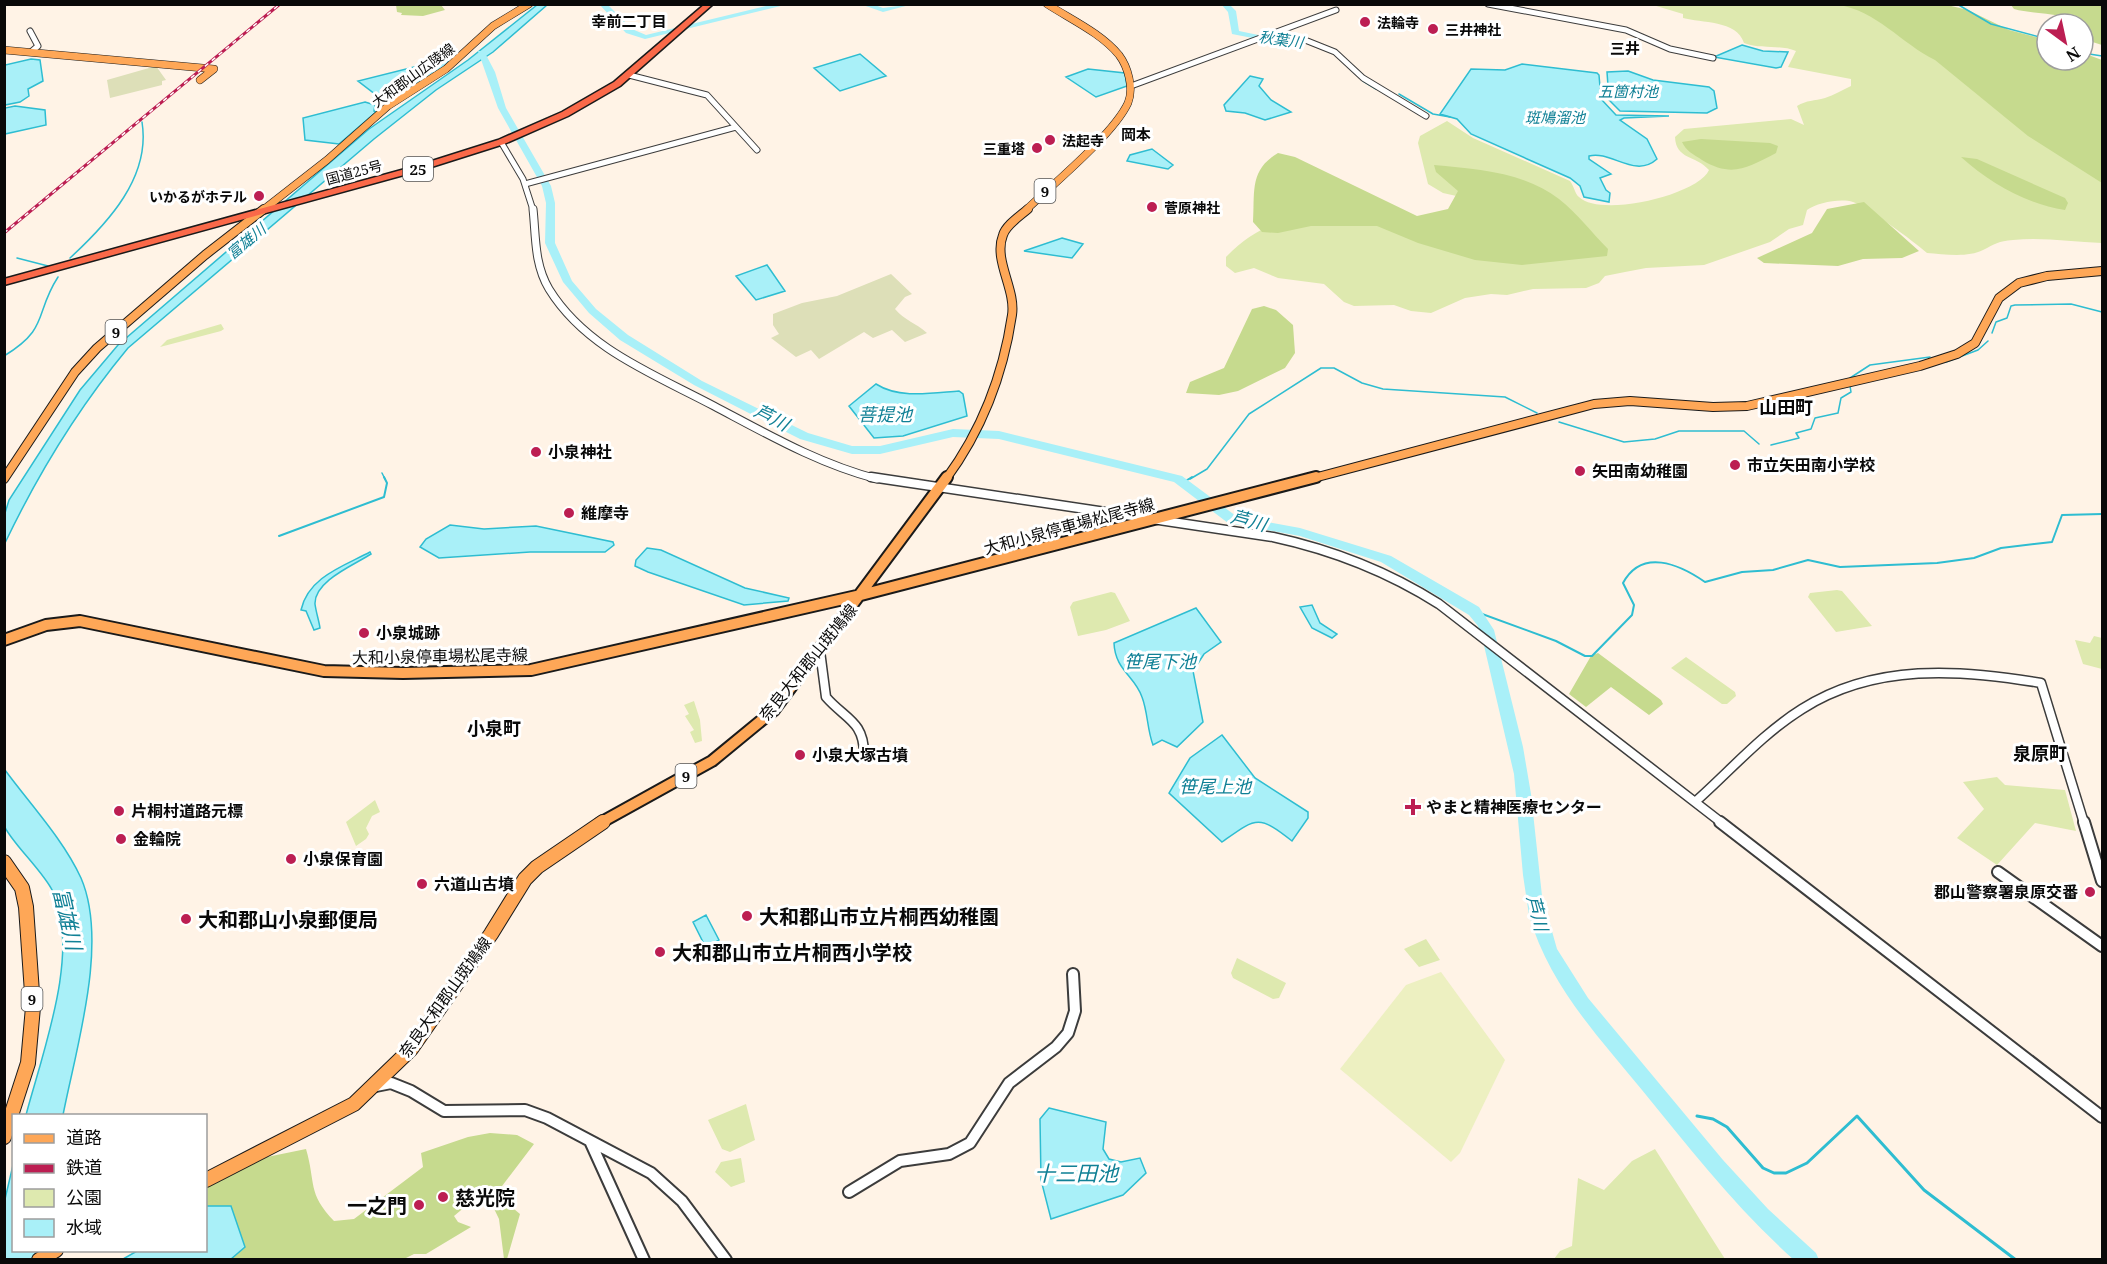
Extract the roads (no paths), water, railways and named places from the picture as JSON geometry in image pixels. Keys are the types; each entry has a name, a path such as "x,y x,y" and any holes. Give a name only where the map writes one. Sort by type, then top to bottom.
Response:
{"highway":[{"name":"国道25号","path":"4,282 428,166 501,142 591,100 629,75 710,4"}],"main road":[{"name":"大和郡山広陵線","path":"257,213 327,160 388,106 446,69 496,26 529,4"},
{"path":"1047,4 1100,38 1119,55 1129,74 1131,86"},
{"path":"4,50 214,69 200,80"},
{"name":"奈良大和郡山斑鳩線","path":"207,1180 329,1119 354,1104 411,1049 531,873 592,828 712,761 774,710 820,651 977,433 994,391 1012,314 1011,296 1000,248 1003,233 1110,128 1128,102 1131,86"},
{"name":"9","path":"4,479 75,372 97,348 257,213"},
{"name":"大和小泉停車場松尾寺線","path":"4,640 46,625 80,621 324,671 394,674 531,670 861,594 1594,404 1640,399 1712,406 1748,405 1944,358 1976,343 1983,335 1999,298 2012,287 2049,275 2103,271"},
{"name":"9","path":"4,862 22,888 26,907 33,1025 28,1063 4,1137"}],"street":[{"path":"1488,4 1504,9 1539,12 1626,30 1670,49 1713,58"},
{"path":"1131,86 1336,10 1329,7"},
{"path":"30,31 38,46 31,52"},
{"path":"1270,34 1305,40 1335,52 1363,78 1405,101 1426,116"},
{"path":"629,75 707,95 757,150"},
{"path":"525,184 736,127"},
{"path":"501,142 525,184 532,203 534,246 544,280 567,314 601,344 823,463 868,477 1273,537 1350,556 1411,586 1477,633 2103,1117"},
{"path":"820,651 826,697 851,718 863,732 864,754"},
{"path":"1695,802 1791,716 1838,689 1880,677 1919,673 1982,674 2041,683 2103,882"},
{"path":"1998,873 2103,946"},
{"path":"849,1192 885,1166 928,1154 946,1155 961,1149 973,1140 988,1120 1000,1094 1010,1082 1022,1070 1049,1053 1068,1034 1076,1008 1073,974"},
{"path":"375,1086 391,1083 411,1091 444,1111 525,1110 547,1118 651,1173 669,1187 726,1260"},
{"path":"590,1142 644,1260"}],"water":[{"name":"富雄川","path":"537,5 547,5 493,52 436,90 374,139 128,348 60,442 5,543 5,513 9,500 80,390 118,345 369,129 468,60"},
{"path":"1742,45 1763,51 1788,52 1781,67 1776,68 1714,57"},
{"path":"860,54 886,76 840,91 814,68"},
{"path":"31,59 40,60 43,81 28,89 29,96 20,102 5,105 5,65"},
{"path":"452,61 398,98 374,101 372,100 376,95 358,81 430,63"},
{"name":"斑鳩溜池","path":"1522,64 1597,73 1601,99 1616,115 1669,116 1620,120 1647,139 1657,159 1640,166 1597,155 1589,156 1589,159 1611,174 1600,178 1610,193 1609,202 1584,197 1580,186 1570,178 1471,134 1457,119 1440,114 1471,69 1505,70"},
{"path":"1088,69 1125,73 1127,86 1096,97 1066,77"},
{"name":"五箇村池","path":"1628,71 1653,80 1709,87 1714,91 1717,108 1707,113 1620,111 1609,100 1607,72"},
{"path":"1250,76 1263,79 1259,86 1271,100 1291,112 1265,120 1245,113 1226,111 1224,105"},
{"path":"365,102 375,105 374,111 376,112 339,144 305,140 303,118"},
{"path":"15,106 45,110 46,125 5,134 5,108"},
{"path":"1152,149 1173,165 1168,169 1127,161 1130,155"},
{"path":"1062,238 1083,244 1072,258 1024,251"},
{"path":"767,265 785,291 756,300 736,276"},
{"name":"菩提池","path":"876,384 885,389 905,393 927,394 959,391 963,394 967,416 903,436 874,438 849,406"},
{"path":"450,525 484,529 536,526 613,542 614,545 605,552 530,552 439,558 420,547 426,539"},
{"path":"647,548 661,550 745,588 789,598 788,601 744,605 648,572 635,566 636,560"},
{"path":"370,552 371,554 336,574 321,588 316,596 315,604 320,628 314,630 306,611 301,610 311,589 328,574"},
{"path":"1312,605 1320,623 1337,634 1332,638 1312,628 1300,607"},
{"name":"笹尾下池","path":"1196,608 1221,642 1204,654 1193,671 1203,722 1177,747 1162,740 1153,745 1142,697 1121,666 1114,643"},
{"name":"笹尾上池","path":"1222,735 1255,778 1308,812 1308,818 1292,841 1272,826 1257,822 1242,828 1222,842 1169,793 1190,758"},
{"name":"富雄川","path":"5,770 65,849 81,878 89,904 92,933 91,964 82,1028 63,1114 26,1114 56,1003 63,944 61,916 49,884 7,831 3,819"},
{"path":"706,915 719,940 706,948 693,922"},
{"name":"十三田池","path":"1049,1108 1106,1122 1103,1149 1109,1159 1121,1162 1140,1158 1146,1173 1123,1195 1051,1219 1041,1180 1040,1119"},
{"path":"12,1169 12,1252 37,1252 35,1259 5,1260 5,1199"},
{"path":"207,1206 231,1206 245,1247 231,1259 123,1259 135,1252 207,1252"}],"waterway":[{"name":"秋葉川","path":"602,4 629,31 645,37 786,4"},
{"name":"秋葉川","path":"863,4 883,10 910,4"},
{"name":"秋葉川","path":"1224,4 1232,11 1235,32 1265,39"},
{"path":"1957,4 1991,24 2035,36"},
{"name":"芦川","path":"481,53 491,72 502,108 547,186 551,203 550,243 568,282 593,311 624,337 698,383 804,436 852,450 880,450 953,433 999,435 1178,479 1232,520 1300,532 1386,559 1474,611 1487,630 1516,747 1524,794 1534,896 1543,935 1550,953 1582,1004 1695,1141 1738,1191 1809,1260"},
{"path":"2095,55 2102,56"},
{"name":"秋葉川","path":"1363,81 1376,89"},
{"name":"秋葉川","path":"1399,94 1433,114 1450,117"},
{"path":"70,258 99,230 124,198 140,162 143,142 142,122"},
{"path":"17,258 48,266"},
{"path":"4,356 19,346 35,328 58,277"},
{"path":"1992,333 1996,322 2007,318 2011,306 2015,305 2071,304 2102,312"},
{"path":"1946,362 1978,350 1988,341"},
{"path":"1850,378 1870,365 1930,357"},
{"path":"1190,479 1207,469 1249,414 1321,368 1334,368 1362,383 1383,389 1505,397 1537,413"},
{"path":"1771,445 1799,438 1796,433 1811,429 1815,418 1838,413 1841,398 1851,392 1850,386"},
{"path":"1559,422 1624,442 1655,439 1679,431 1744,431 1759,444"},
{"path":"279,536 384,497 387,483 382,473"},
{"path":"1184,482 1192,477"},
{"path":"1474,611 1556,641 1585,656 1592,656 1632,615 1634,605 1623,583 1631,572 1650,563 1673,565 1705,582 1742,572 1773,570 1808,560 1840,567 1937,563 1974,558 2001,548 2052,542 2062,515 2102,514"},
{"path":"1697,1116 1713,1119 1727,1127 1763,1168 1774,1173 1786,1173 1807,1163 1857,1116 1924,1190 2016,1260"}],"railway":[{"path":"4,233 280,4"}],"place":[{"name":"法輪寺","path":"1365,22"},
{"name":"三井神社","path":"1433,29"},
{"name":"法起寺","path":"1050,140"},
{"name":"三重塔","path":"1037,148"},
{"name":"いかるがホテル","path":"259,196"},
{"name":"菅原神社","path":"1152,207"},
{"name":"小泉神社","path":"536,452"},
{"name":"市立矢田南小学校","path":"1735,465"},
{"name":"矢田南幼稚園","path":"1580,471"},
{"name":"維摩寺","path":"569,513"},
{"name":"小泉城跡","path":"364,633"},
{"name":"小泉大塚古墳","path":"800,755"},
{"name":"やまと精神医療センター","path":"1413,807"},
{"name":"片桐村道路元標","path":"119,811"},
{"name":"金輪院","path":"121,839"},
{"name":"小泉保育園","path":"291,859"},
{"name":"六道山古墳","path":"422,884"},
{"name":"郡山警察署泉原交番","path":"2090,892"},
{"name":"大和郡山市立片桐西幼稚園","path":"747,916"},
{"name":"大和郡山小泉郵便局","path":"186,919"},
{"name":"大和郡山市立片桐西小学校","path":"660,952"},
{"name":"慈光院","path":"443,1197"},
{"name":"一之門","path":"419,1205"}],"district":[{"name":"幸前二丁目","path":"629,21"},
{"name":"三井","path":"1625,48"},
{"name":"岡本","path":"1136,134"},
{"name":"山田町","path":"1786,407"},
{"name":"小泉町","path":"494,728"},
{"name":"泉原町","path":"2040,753"}]}
